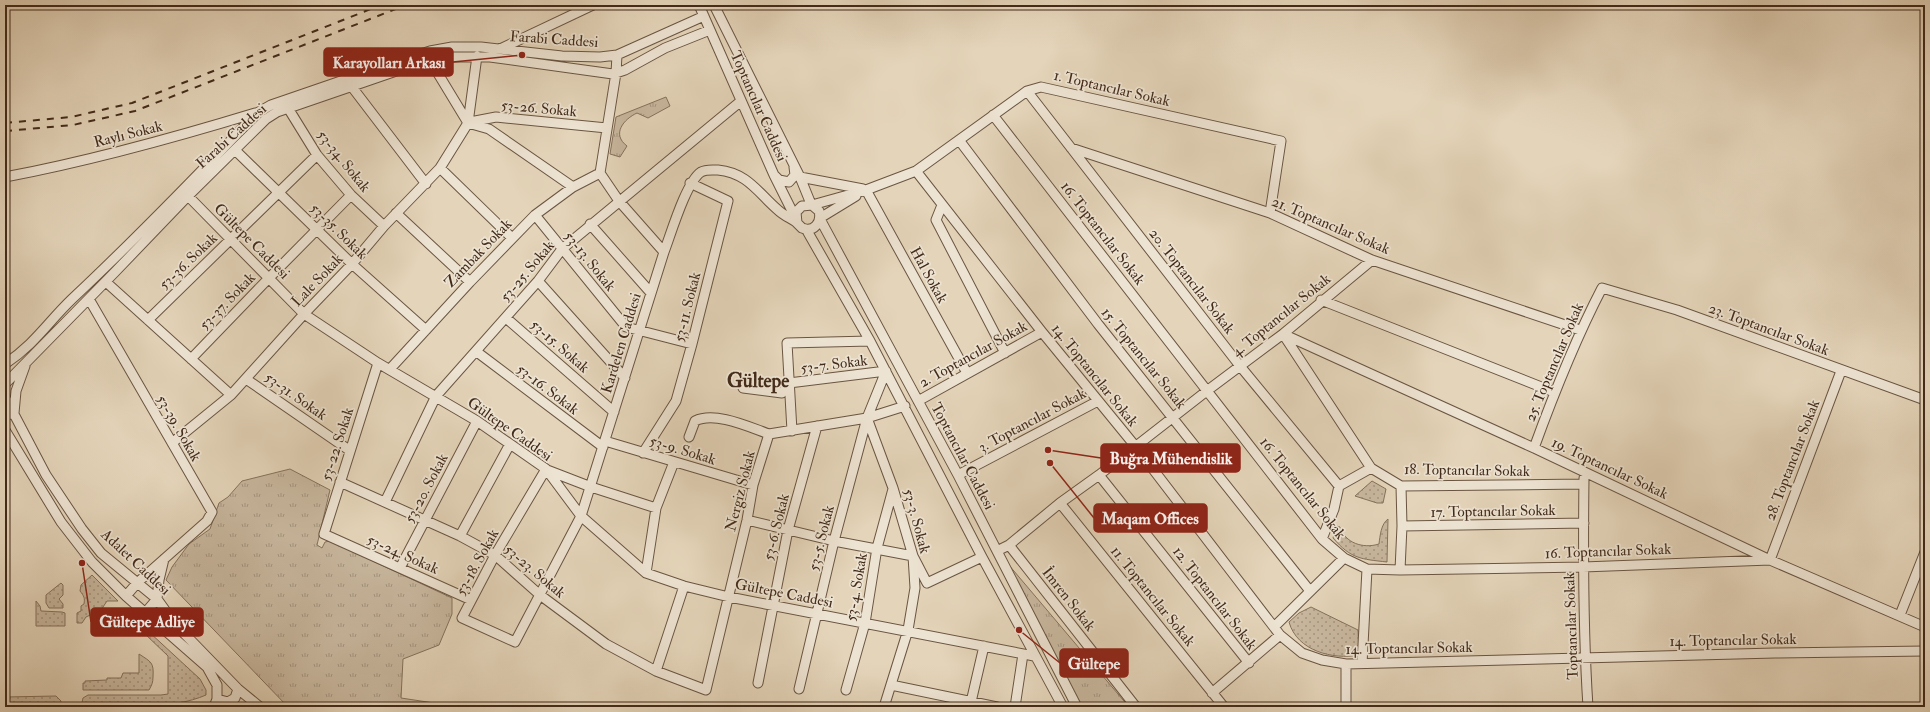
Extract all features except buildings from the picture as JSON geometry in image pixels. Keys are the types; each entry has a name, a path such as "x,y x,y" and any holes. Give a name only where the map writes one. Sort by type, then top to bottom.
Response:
{"street":[{"path":"500,49 593,5"},
{"name":"Toptancılar Caddesi","path":"699,5 774,175 796,220"},
{"name":"Toptancılar Caddesi","path":"714,5 800,177 811,205"},
{"name":"Farabi Caddesi","path":"5,364 32,343 71,300 101,273 257,113 271,105 430,51 452,47 481,47 562,56 600,57 617,55 704,16"},
{"path":"616,73 625,70 665,48 710,30"},
{"path":"617,55 616,73 600,173 619,201 664,252"},
{"path":"468,123 477,56"},
{"name":"Farabi Caddesi","path":"5,384 106,282 188,196 266,119 288,108 408,67 454,57 477,56 616,73"},
{"path":"431,62 468,123 489,129 573,187"},
{"path":"352,87 426,184"},
{"name":"1. Toptancılar Sokak","path":"811,205 866,190 916,171 1027,91 1041,87 1281,141 1270,213"},
{"name":"20. Toptancılar Sokak","path":"1027,91 1240,366 1339,486"},
{"name":"53-25. Sokak","path":"385,502 436,396 477,352 538,281 562,249 590,224 741,101"},
{"name":"53-34. Sokak","path":"288,108 317,155 351,195 384,226"},
{"name":"Raylı Sokak","path":"5,177 57,167 163,140 257,113"},
{"name":"16. Toptancılar Sokak","path":"993,115 1208,390 1322,539 1344,558 1367,569 1400,570 1583,567 1770,560"},
{"name":"53-26. Sokak","path":"468,123 496,117 607,128"},
{"name":"Lale Sokak","path":"172,443 231,395 246,379 304,314 352,264 384,226 440,168 468,123"},
{"name":"15. Toptancılar Sokak","path":"959,140 1098,324 1310,591"},
{"name":"21. Toptancılar Sokak","path":"1070,148 1270,213 1372,260 1580,330"},
{"name":"53-35. Sokak","path":"235,150 352,264 426,330"},
{"name":"53-36. Sokak","path":"148,320 317,155"},
{"path":"774,175 779,180 789,182 796,175 794,167"},
{"path":"440,168 512,238"},
{"path":"690,183 701,172 710,169 723,170 741,177 751,182 778,210 796,220 806,229 815,227 820,219 818,209 811,205 800,207 796,220"},
{"name":"14. Toptancılar Sokak","path":"916,171 1042,332 1136,447 1274,627 1302,653 1322,660 1346,664 1362,664 1774,653 1925,651"},
{"name":"Zambak Sokak","path":"390,369 470,282 535,215 573,187 600,173"},
{"path":"800,177 866,190"},
{"name":"Kardelen Caddesi","path":"515,642 581,516 664,252 690,183"},
{"name":"53-11. Sokak","path":"643,453 676,401 728,201 690,183"},
{"name":"1. Toptancılar Sokak","path":"820,219 866,190"},
{"name":"Hal Sokak","path":"866,190 967,373"},
{"name":"53-37. Sokak","path":"191,360 351,195"},
{"name":"Gültepe Caddesi","path":"188,196 304,314 378,363 436,396 477,422 546,469 581,516 646,573 684,586 729,597 908,630 1034,656"},
{"path":"942,205 936,220 1004,353"},
{"path":"396,213 470,282"},
{"name":"53-13. Sokak","path":"535,215 626,327 692,344"},
{"name":"Toptancılar Caddesi","path":"820,219 958,475 1077,707"},
{"path":"590,224 651,293"},
{"name":"Toptancılar Caddesi","path":"806,229 905,406 982,557 1034,656 1063,707"},
{"name":"4. Toptancılar Sokak","path":"997,551 1009,545 1060,503 1136,447 1208,390 1283,334 1321,300 1372,260"},
{"path":"538,281 625,378"},
{"path":"106,282 231,395"},
{"name":"25. Toptancılar Sokak","path":"1534,448 1554,392 1580,330 1602,288"},
{"name":"23. Toptancılar Sokak","path":"1602,288 1677,310 1841,371 1925,400"},
{"name":"53-39. Sokak","path":"89,299 212,512 206,521 136,583 126,596"},
{"path":"1321,300 1554,392"},
{"name":"53-15. Sokak","path":"506,318 614,412"},
{"name":"2. Toptancılar Sokak","path":"918,401 1042,332"},
{"name":"19. Toptancılar Sokak","path":"1283,334 1534,448 1770,560 1925,627"},
{"name":"18. Toptancılar Sokak","path":"1283,334 1371,468 1401,486 1584,484"},
{"path":"792,431 787,343 870,341"},
{"name":"53-16. Sokak","path":"477,352 604,444"},
{"name":"53-22. Sokak","path":"324,534 349,450 378,363"},
{"path":"5,416 14,413 16,391 25,365"},
{"path":"867,418 886,371"},
{"name":"53-7. Sokak","path":"743,388 782,394 789,383 886,371"},
{"name":"28. Toptancılar Sokak","path":"1770,560 1841,371"},
{"name":"53-31. Sokak","path":"246,379 349,450"},
{"name":"Adalet Caddesi","path":"5,397 46,475 82,529 101,553 157,599 175,624 238,689 260,707"},
{"name":"3. Toptancılar Sokak","path":"958,475 1098,401"},
{"name":"Nergiz Sokak","path":"706,690 747,520 753,485 769,434 867,418 905,406"},
{"path":"688,437 696,421 707,418 736,422 769,434"},
{"name":"53-3. Sokak","path":"867,418 893,488 913,556 915,588 908,630 884,707"},
{"name":"53-5. Sokak","path":"799,689 834,541 867,418"},
{"name":"53-20. Sokak","path":"400,568 477,422"},
{"name":"53-6. Sokak","path":"758,683 788,530 817,426"},
{"name":"Adalet Caddesi","path":"5,430 61,522 92,562 126,596 207,667 217,685 216,703"},
{"path":"460,536 510,444"},
{"name":"53-9. Sokak","path":"604,444 643,453 753,485"},
{"path":"646,573 656,508 674,462"},
{"path":"1322,539 1334,509 1339,486 1371,468"},
{"path":"546,469 591,487 656,508"},
{"name":"53-18. Sokak","path":"515,642 462,618 495,555 546,469"},
{"name":"Toptancılar Sokak","path":"1584,473 1583,567 1585,658 1588,707"},
{"name":"12. Toptancılar Sokak","path":"1099,475 1248,663"},
{"name":"53-23. Sokak","path":"340,482 460,536 495,555 540,595 606,644 656,671 706,690"},
{"path":"1400,570 1402,526 1401,486"},
{"name":"53-4. Sokak","path":"846,690 865,623 877,548 893,488"},
{"name":"11. Toptancılar Sokak","path":"1060,503 1224,707"},
{"path":"747,520 834,541 913,556 927,583 982,557"},
{"name":"17. Toptancılar Sokak","path":"1402,526 1584,524"},
{"name":"53-24. Sokak","path":"324,534 471,600"},
{"name":"İmren Sokak","path":"1009,545 1136,707"},
{"path":"1900,615 1925,552"},
{"path":"145,613 157,599 159,580 164,558"},
{"path":"1274,627 1344,558"},
{"path":"1362,664 1367,569"},
{"path":"656,671 684,586"},
{"path":"1212,693 1280,634"},
{"path":"971,702 984,646"},
{"path":"1015,707 1023,654"},
{"path":"1346,664 1346,707"},
{"path":"891,685 997,707"},
{"path":"216,703 228,702 235,698 238,689"}],"green space":[{"path":"666,97 670,106 648,118 637,113 624,123 621,127 620,137 627,146 620,157 610,154 616,117"},
{"path":"290,469 330,490 317,545 322,548 325,542 330,541 452,598 452,614 439,645 403,659 401,698 434,703 443,707 287,706 166,580 172,567 189,544 210,529 219,503 228,497 242,481"},
{"path":"1372,481 1386,489 1383,503 1377,503 1355,496"},
{"path":"1388,519 1387,562 1357,557 1345,550 1333,538 1336,526 1340,527 1342,533 1350,541 1367,546 1379,544 1382,527"},
{"path":"1008,564 1129,707 1082,707"},
{"path":"92,575 118,601 107,601 101,610 86,617 82,623 77,623 77,613 81,611 81,606 84,604 84,597 80,591 81,585"},
{"path":"61,583 63,585 63,595 59,599 63,604 63,608 49,608 46,603 46,595"},
{"path":"36,601 40,606 41,611 65,613 65,626 36,626"},
{"path":"1311,607 1358,630 1359,655 1338,656 1328,654 1308,647 1300,640 1293,632 1289,622 1299,613"},
{"path":"123,608 200,679 206,690 206,695 177,703 145,707 81,707 83,698 88,695 168,694 168,656 121,611"},
{"path":"139,654 151,663 153,668 153,680 149,690 83,690 83,683 85,683 85,681 121,678 123,673 139,673"},
{"path":"56,696 61,701 60,707 5,707 5,697"}],"railway":[{"path":"5,123 71,117 132,103 381,5"},
{"path":"5,131 73,125 135,111 406,5"}],"place":[{"name":"Karayolları Arkası","path":"522,55"},
{"name":"Buğra Mühendislik","path":"1048,450"},
{"name":"Maqam Offices","path":"1050,463"},
{"name":"Gültepe Adliye","path":"82,563"},
{"name":"Gültepe","path":"1019,630"}],"district":[{"name":"Gültepe","path":"758,380"}]}
